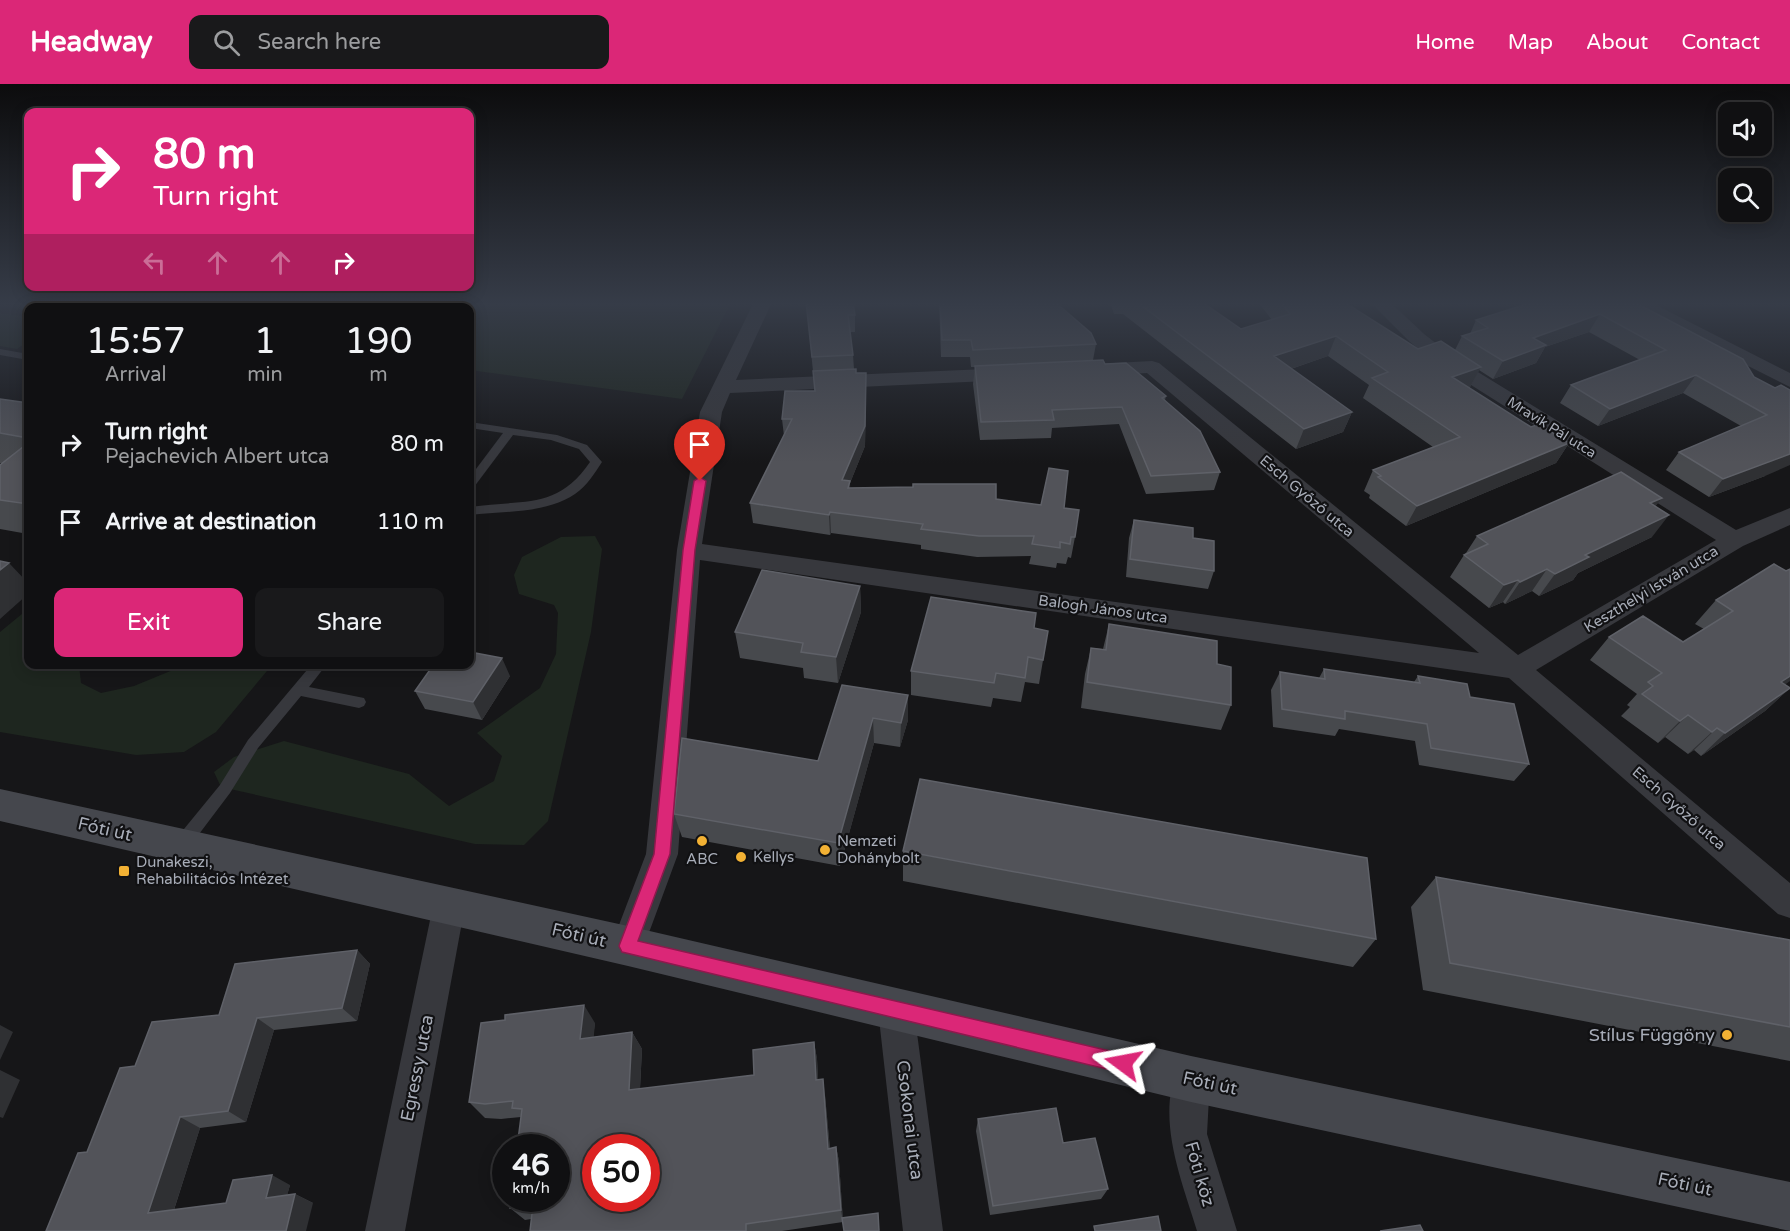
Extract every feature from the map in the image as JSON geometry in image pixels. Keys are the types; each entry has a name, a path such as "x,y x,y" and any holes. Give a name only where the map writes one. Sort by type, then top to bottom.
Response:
{"main road":[{"name":"Fóti út","path":"0,805 628,946 1191,1079 1790,1207"}],"street":[{"path":"628,946 662,854 689,550 711,412 738,356"},
{"name":"Mravik Pál utca","path":"1439,356 1734,540"},
{"path":"1740,356 1790,381"},
{"name":"Esch Győző utca","path":"1069,371 1152,367 1516,669 1790,903"},
{"path":"723,387 1033,373"},
{"name":"Keszthelyi István utca","path":"1516,669 1734,540 1790,516"},
{"name":"Balogh János utca","path":"689,550 1516,669"},
{"name":"Egressy utca","path":"385,1231 449,906"},
{"name":"Csokonai utca","path":"896,1010 923,1231"},
{"name":"Fóti köz","path":"1191,1079 1188,1134 1217,1231"}],"lane":[{"path":"474,426 553,437 583,447 596,462 586,480 560,499 520,507 487,507 474,510"},
{"path":"474,479 510,431"},
{"path":"179,846 225,789 253,744 316,669"},
{"path":"298,690 359,702"}],"shaded area":[{"path":"474,356 704,356 682,399 474,371"},
{"path":"595,536 602,549 591,632 548,821 524,845 475,844 221,787 214,772 234,757 284,741 409,774 449,806 494,781 502,756 477,733 540,688 556,654 558,613 554,605 519,594 514,575 522,557 561,537"},
{"path":"24,612 24,669 79,669 81,683 101,693 134,686 175,669 269,669 216,732 184,752 136,755 0,732 0,632"}],"building":[{"path":"1207,356 1275,356 1352,412 1304,429"},
{"path":"1364,356 1463,356 1481,367 1452,377 1531,427 1539,424 1569,443 1417,506 1378,477 1381,476 1373,470 1460,437 1372,378 1388,372"},
{"path":"1494,356 1518,356 1503,361"},
{"path":"1651,356 1736,356 1743,359 1754,377 1775,388 1781,385 1790,390 1790,454 1723,479 1679,452 1767,415 1696,375 1610,409 1571,385"},
{"path":"1103,360 1105,364 1126,363 1166,396 1162,398 1200,431 1220,472 1151,476 1122,407 1052,410 1054,420 981,422 975,366"},
{"path":"856,369 856,373 866,373 865,426 842,480 850,481 848,488 913,487 913,484 996,484 996,499 1041,505 1049,468 1068,471 1064,508 1079,510 1075,537 1071,537 1070,544 1060,542 1060,548 1032,544 1034,536 979,536 921,529 923,524 830,512 829,515 750,503 792,419 782,419 785,391 815,391 813,371"},
{"path":"0,399 24,402 24,437 0,433"},
{"path":"24,446 24,503 0,500 0,465"},
{"path":"1621,472 1662,498 1650,503 1669,515 1585,555 1589,557 1555,574 1547,569 1520,582 1518,580 1504,585 1464,555 1488,544 1477,536"},
{"path":"1134,520 1193,528 1193,538 1214,541 1214,571 1130,559"},
{"path":"0,561 9,563 0,570"},
{"path":"1774,564 1786,571 1790,569 1790,676 1781,682 1790,688 1725,733 1717,728 1712,732 1688,715 1680,721 1642,694 1653,686 1648,682 1662,673 1609,637 1643,616 1683,642 1733,611 1716,600"},
{"path":"762,570 860,586 836,657 801,652 803,643 735,632"},
{"path":"931,597 1036,613 1034,628 1048,631 1043,660 1028,657 1025,678 996,673 994,683 911,671"},
{"path":"1109,624 1217,641 1217,664 1231,667 1231,705 1087,682 1091,648 1106,650"},
{"path":"474,653 502,658 473,702 415,691 430,669 474,669"},
{"path":"1324,669 1420,683 1418,676 1467,684 1470,697 1514,704 1529,764 1431,748 1427,724 1345,711 1345,719 1282,709 1280,672 1325,679"},
{"path":"842,685 908,695 901,723 873,718 838,843 674,814 682,738 818,761"},
{"path":"920,779 1367,858 1376,939 903,851"},
{"path":"1436,877 1790,940 1790,1027 1450,963"},
{"path":"357,950 342,1008 257,1018 228,1111 180,1117 148,1213 226,1203 233,1180 272,1175 266,1198 295,1194 286,1231 46,1231 78,1153 87,1152 120,1068 135,1066 152,1022 219,1015 235,964"},
{"path":"584,1005 580,1039 632,1032 629,1090 754,1075 753,1050 814,1042 816,1080 823,1079 828,1149 836,1147 841,1210 746,1224 746,1231 530,1231 532,1212 570,1212 570,1134 519,1134 522,1109 512,1108 513,1101 485,1104 469,1102 481,1023 505,1020 505,1015"},
{"path":"1056,1108 1063,1143 1095,1138 1108,1189 993,1206 978,1119"},
{"path":"878,1213 879,1231 844,1231 842,1218"},
{"path":"1158,1216 1161,1231 1095,1231 1094,1226"},
{"path":"1420,1225 1423,1231 1380,1231"}],"place":[{"name":"ABC","path":"702,841"},
{"name":"Nemzeti Dohánybolt","path":"825,850"},
{"name":"Kellys","path":"741,857"},
{"name":"Dunakeszi, Rehabilitációs Intézet","path":"124,871"},
{"name":"Stílus Függöny","path":"1727,1035"}],"route":[{"path":"700,481 689,550 662,854 628,946 1123,1063"}]}
